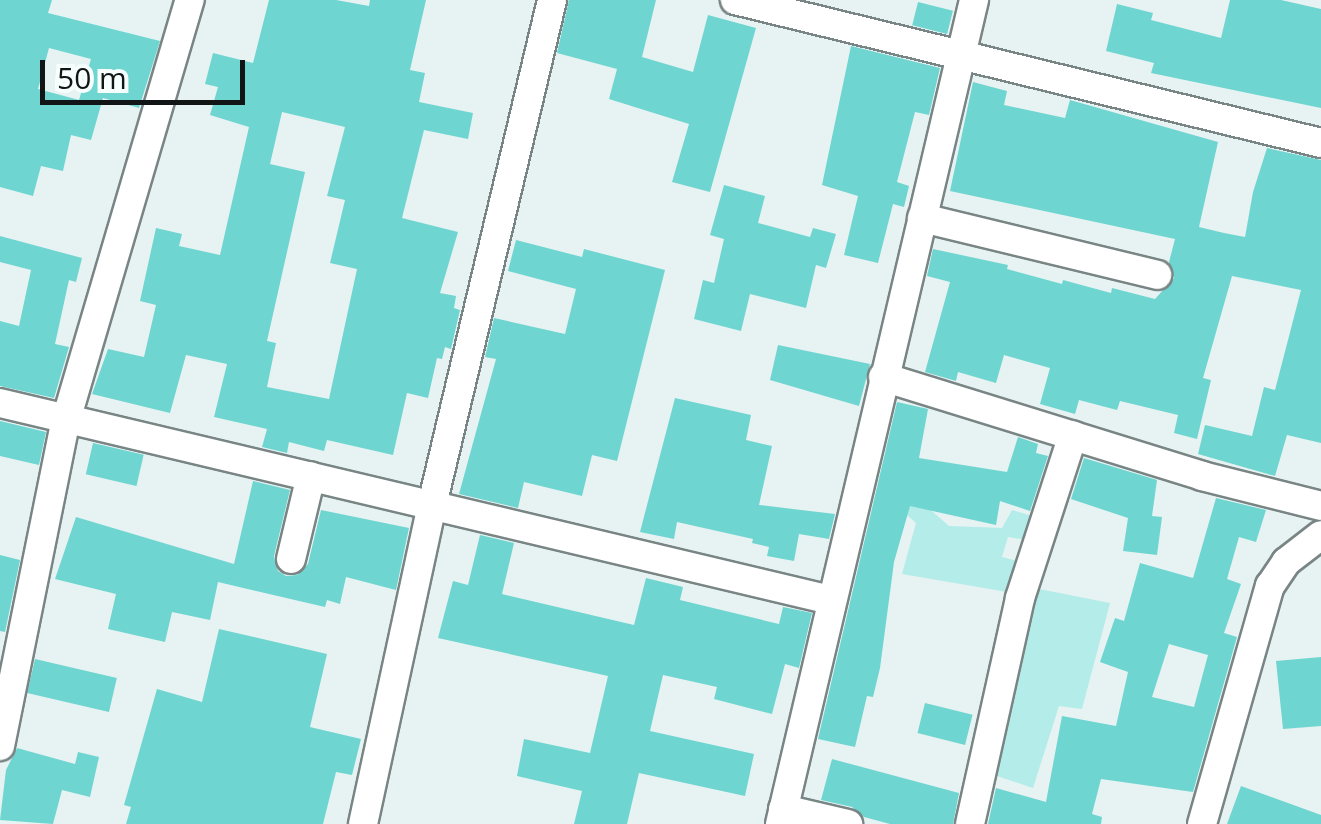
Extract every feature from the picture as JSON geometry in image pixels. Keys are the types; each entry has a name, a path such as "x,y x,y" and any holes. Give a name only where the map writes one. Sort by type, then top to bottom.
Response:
{"street":[{"path":"0,746 66,420 190,0"},
{"path":"363,824 432,505 552,0"},
{"path":"735,0 1321,143"},
{"path":"848,824 782,816 974,0"},
{"path":"922,218 1158,275"},
{"path":"883,377 1202,476 1321,506"},
{"path":"0,403 831,600"},
{"path":"970,824 1020,598 1073,436"},
{"path":"291,559 311,476"},
{"path":"1202,824 1270,586 1286,562 1321,535"}],"shaded area":[{"path":"909,491 949,526 1002,528 1012,510 1040,518 1026,540 1008,537 1002,557 1024,563 1013,593 902,574 916,523 907,515"},
{"path":"1034,588 1110,603 1082,709 1059,706 1033,788 985,772"}],"building":[{"path":"0,0 52,0 48,13 160,41 139,108 103,98 91,140 71,135 63,171 41,166 33,196 0,187","holes":["49,48 91,59 79,100 38,89"]},
{"path":"269,0 336,0 369,6 370,0 426,0 410,70 425,73 419,102 473,113 468,139 424,130 402,218 458,232 440,293 456,296 454,308 460,310 451,349 445,347 442,359 437,358 428,398 407,393 393,455 327,440 324,451 289,442 287,453 262,447 267,429 214,417 227,364 186,355 170,413 92,394 108,349 144,357 156,305 140,301 156,228 182,234 179,246 220,255 249,127 210,115 218,87 205,84 213,53 253,63","holes":["282,112 345,127 327,196 345,200 330,263 357,269 329,399 267,387 276,343 267,341 305,172 270,164"]},
{"path":"569,0 656,0 642,57 693,72 708,15 756,28 710,192 672,182 689,124 609,99 617,69 557,53"},
{"path":"1230,0 1281,0 1321,9 1321,108 1151,73 1154,63 1106,51 1117,4 1153,13 1151,20 1221,38"},
{"path":"918,2 953,11 947,34 912,25"},
{"path":"851,46 940,68 929,115 915,112 897,182 909,186 904,207 893,204 878,263 844,255 858,196 822,185"},
{"path":"973,82 1007,91 1004,105 1065,118 1070,100 1218,142 1199,227 1224,233 1245,237 1253,192 1267,148 1321,160 1321,443 1287,435 1275,476 1198,454 1205,425 1252,436 1264,387 1275,390 1301,290 1232,276 1203,378 1211,380 1197,439 1174,433 1178,415 1120,401 1117,410 1079,400 1075,414 1040,404 1050,368 1004,355 996,383 958,372 956,381 925,372 950,282 927,276 933,249 1008,265 1007,269 1062,284 1063,280 1111,293 1112,288 1155,299 1174,278 1169,262 1175,239 950,191"},
{"path":"724,185 765,196 758,223 810,237 813,228 836,234 826,268 816,265 806,308 750,294 741,331 694,319 703,280 714,283 724,239 710,235"},
{"path":"0,236 82,258 76,282 69,280 55,344 69,347 54,398 0,386 0,321 19,326 31,270 0,262"},
{"path":"516,240 582,257 584,249 665,270 617,461 592,455 582,496 524,482 518,508 459,494 496,359 485,357 494,318 565,334 576,289 508,271"},
{"path":"778,345 870,364 859,406 770,380"},
{"path":"675,398 751,415 746,440 772,446 759,505 835,514 829,539 799,534 794,561 767,556 769,547 752,543 753,539 677,522 674,539 640,532"},
{"path":"897,402 928,409 919,458 1007,472 1018,437 1038,444 1036,453 1048,456 1030,511 1000,501 996,525 910,506 894,562 880,668 873,697 867,696 855,747 818,739"},
{"path":"0,421 46,432 39,465 0,456"},
{"path":"93,443 144,455 136,486 86,474"},
{"path":"1084,458 1157,480 1152,516 1162,517 1157,555 1123,551 1128,518 1071,499"},
{"path":"253,481 290,490 274,556 278,571 286,576 297,575 308,564 321,510 409,528 396,590 346,577 340,604 327,600 325,607 218,582 210,620 172,612 165,642 108,629 116,594 55,579 76,517 234,564"},
{"path":"1216,498 1266,510 1256,542 1239,537 1227,579 1241,584 1224,633 1237,637 1193,792 1101,779 1092,814 1102,817 1101,824 988,824 996,788 1046,802 1062,716 1116,726 1128,672 1100,662 1115,618 1124,621 1140,563 1193,578","holes":["1169,644 1208,655 1194,707 1152,697"]},
{"path":"480,535 514,543 502,594 634,625 646,578 683,587 680,600 779,624 783,607 812,613 799,668 785,664 772,714 714,699 717,687 663,675 650,731 754,754 745,796 639,773 627,824 574,824 582,791 517,776 524,739 590,753 608,676 438,638 453,581 468,585"},
{"path":"0,555 20,560 5,632 0,631"},
{"path":"219,629 327,654 310,727 361,739 352,775 336,772 323,824 126,824 131,807 124,805 157,689 202,702"},
{"path":"1321,657 1321,726 1283,729 1276,661"},
{"path":"35,659 117,678 109,712 27,693"},
{"path":"925,703 973,715 965,745 918,733"},
{"path":"17,748 75,764 78,752 99,757 90,797 62,790 53,824 0,820 6,770"},
{"path":"832,759 959,793 953,824 890,824 864,817 852,807 821,800"},
{"path":"1241,786 1321,815 1321,824 1227,824"}]}
